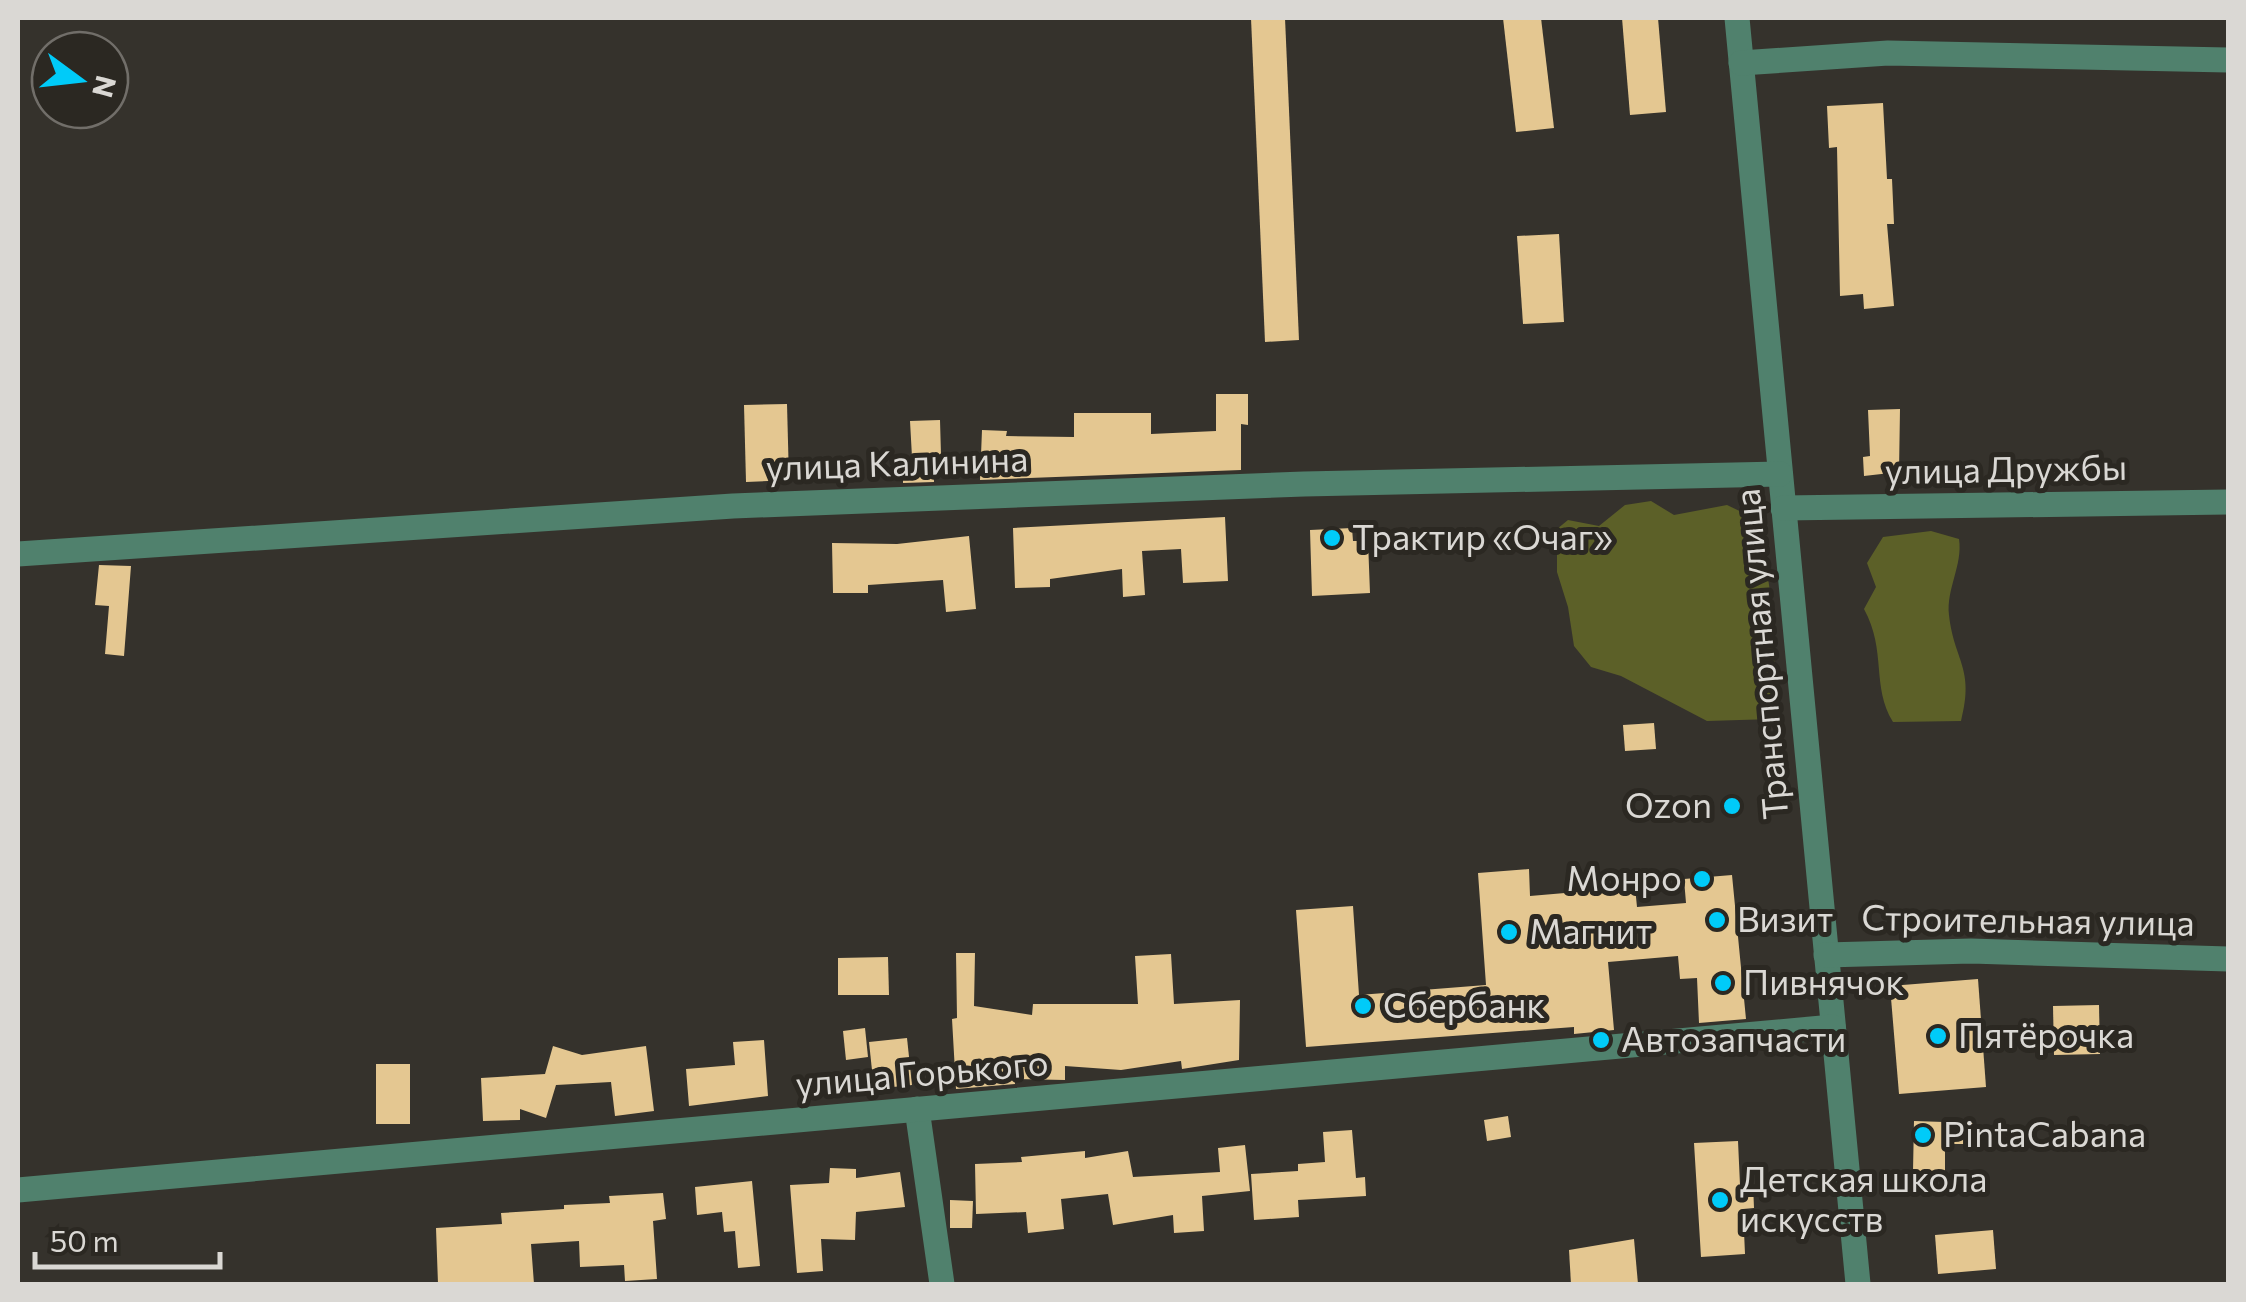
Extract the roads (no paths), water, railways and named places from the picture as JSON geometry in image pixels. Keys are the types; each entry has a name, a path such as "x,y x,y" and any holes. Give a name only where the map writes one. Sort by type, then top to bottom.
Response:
{"street":[{"name":"Транспортная улица","path":"1737,18 1858,1284"},
{"path":"1741,63 1888,53 2228,60"},
{"name":"улица Калинина","path":"18,554 733,506 1304,484 1780,474"},
{"name":"улица Дружбы","path":"1784,508 2228,502"},
{"name":"Строительная улица","path":"1826,955 1971,951 2228,959"},
{"name":"улица Горького","path":"18,1190 1832,1027"},
{"path":"918,1110 942,1284"}],"place":[{"name":"Трактир «Очаг»","path":"1332,538"},
{"name":"Ozon","path":"1732,806"},
{"name":"Монро","path":"1702,879"},
{"name":"Визит","path":"1717,920"},
{"name":"Магнит","path":"1509,932"},
{"name":"Пивнячок","path":"1723,983"},
{"name":"Сбербанк","path":"1363,1006"},
{"name":"Пятёрочка","path":"1938,1036"},
{"name":"Автозапчасти","path":"1601,1040"},
{"name":"PintaCabana","path":"1923,1135"},
{"name":"Детская школа искусств","path":"1720,1200"}]}
